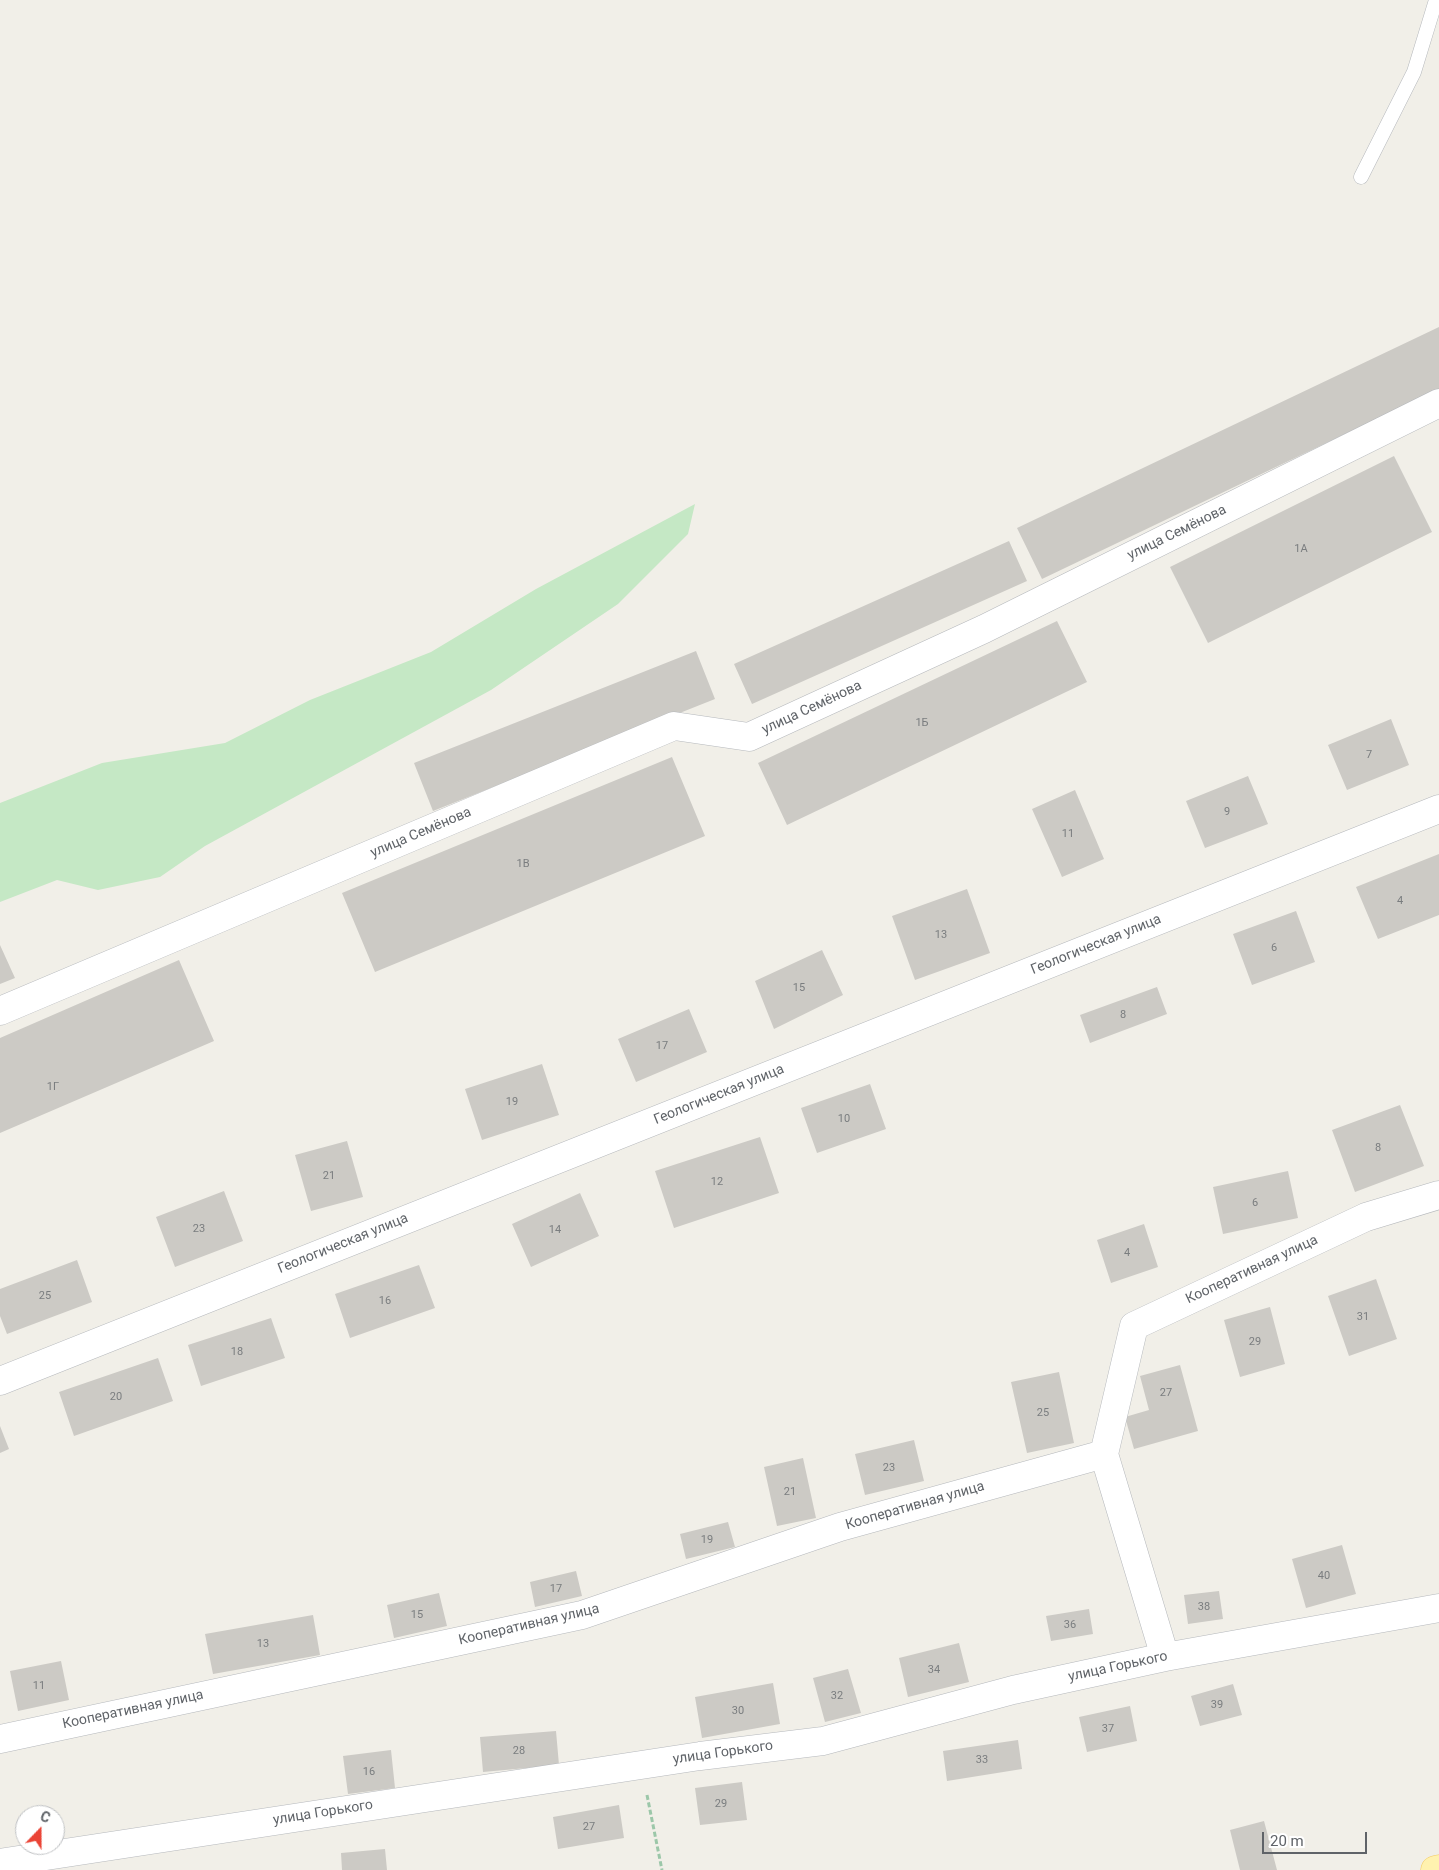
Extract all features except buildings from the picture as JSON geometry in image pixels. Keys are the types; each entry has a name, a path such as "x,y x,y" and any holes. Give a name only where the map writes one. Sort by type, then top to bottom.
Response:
{"main road":[{"path":"1435,1870 1439,1869"}],"street":[{"name":"улица Семёнова","path":"0,1012 674,726 749,737 984,629 1439,403"},
{"name":"Геологическая улица","path":"0,1381 1439,809"},
{"name":"Кооперативная улица","path":"1165,1657 1104,1454 1134,1326 1366,1217 1439,1195"},
{"name":"Кооперативная улица","path":"0,1739 582,1615 840,1527 1104,1454"},
{"name":"улица Горького","path":"0,1862 700,1756 823,1741 1013,1690 1165,1657 1439,1608"}],"lane":[{"path":"1361,177 1414,72 1436,0"}],"path":[{"path":"641,1765 662,1870"}],"green space":[{"path":"695,504 688,534 618,604 491,690 205,846 160,877 98,890 57,880 0,902 0,803 102,763 225,743 310,700 431,652 536,589"}]}
